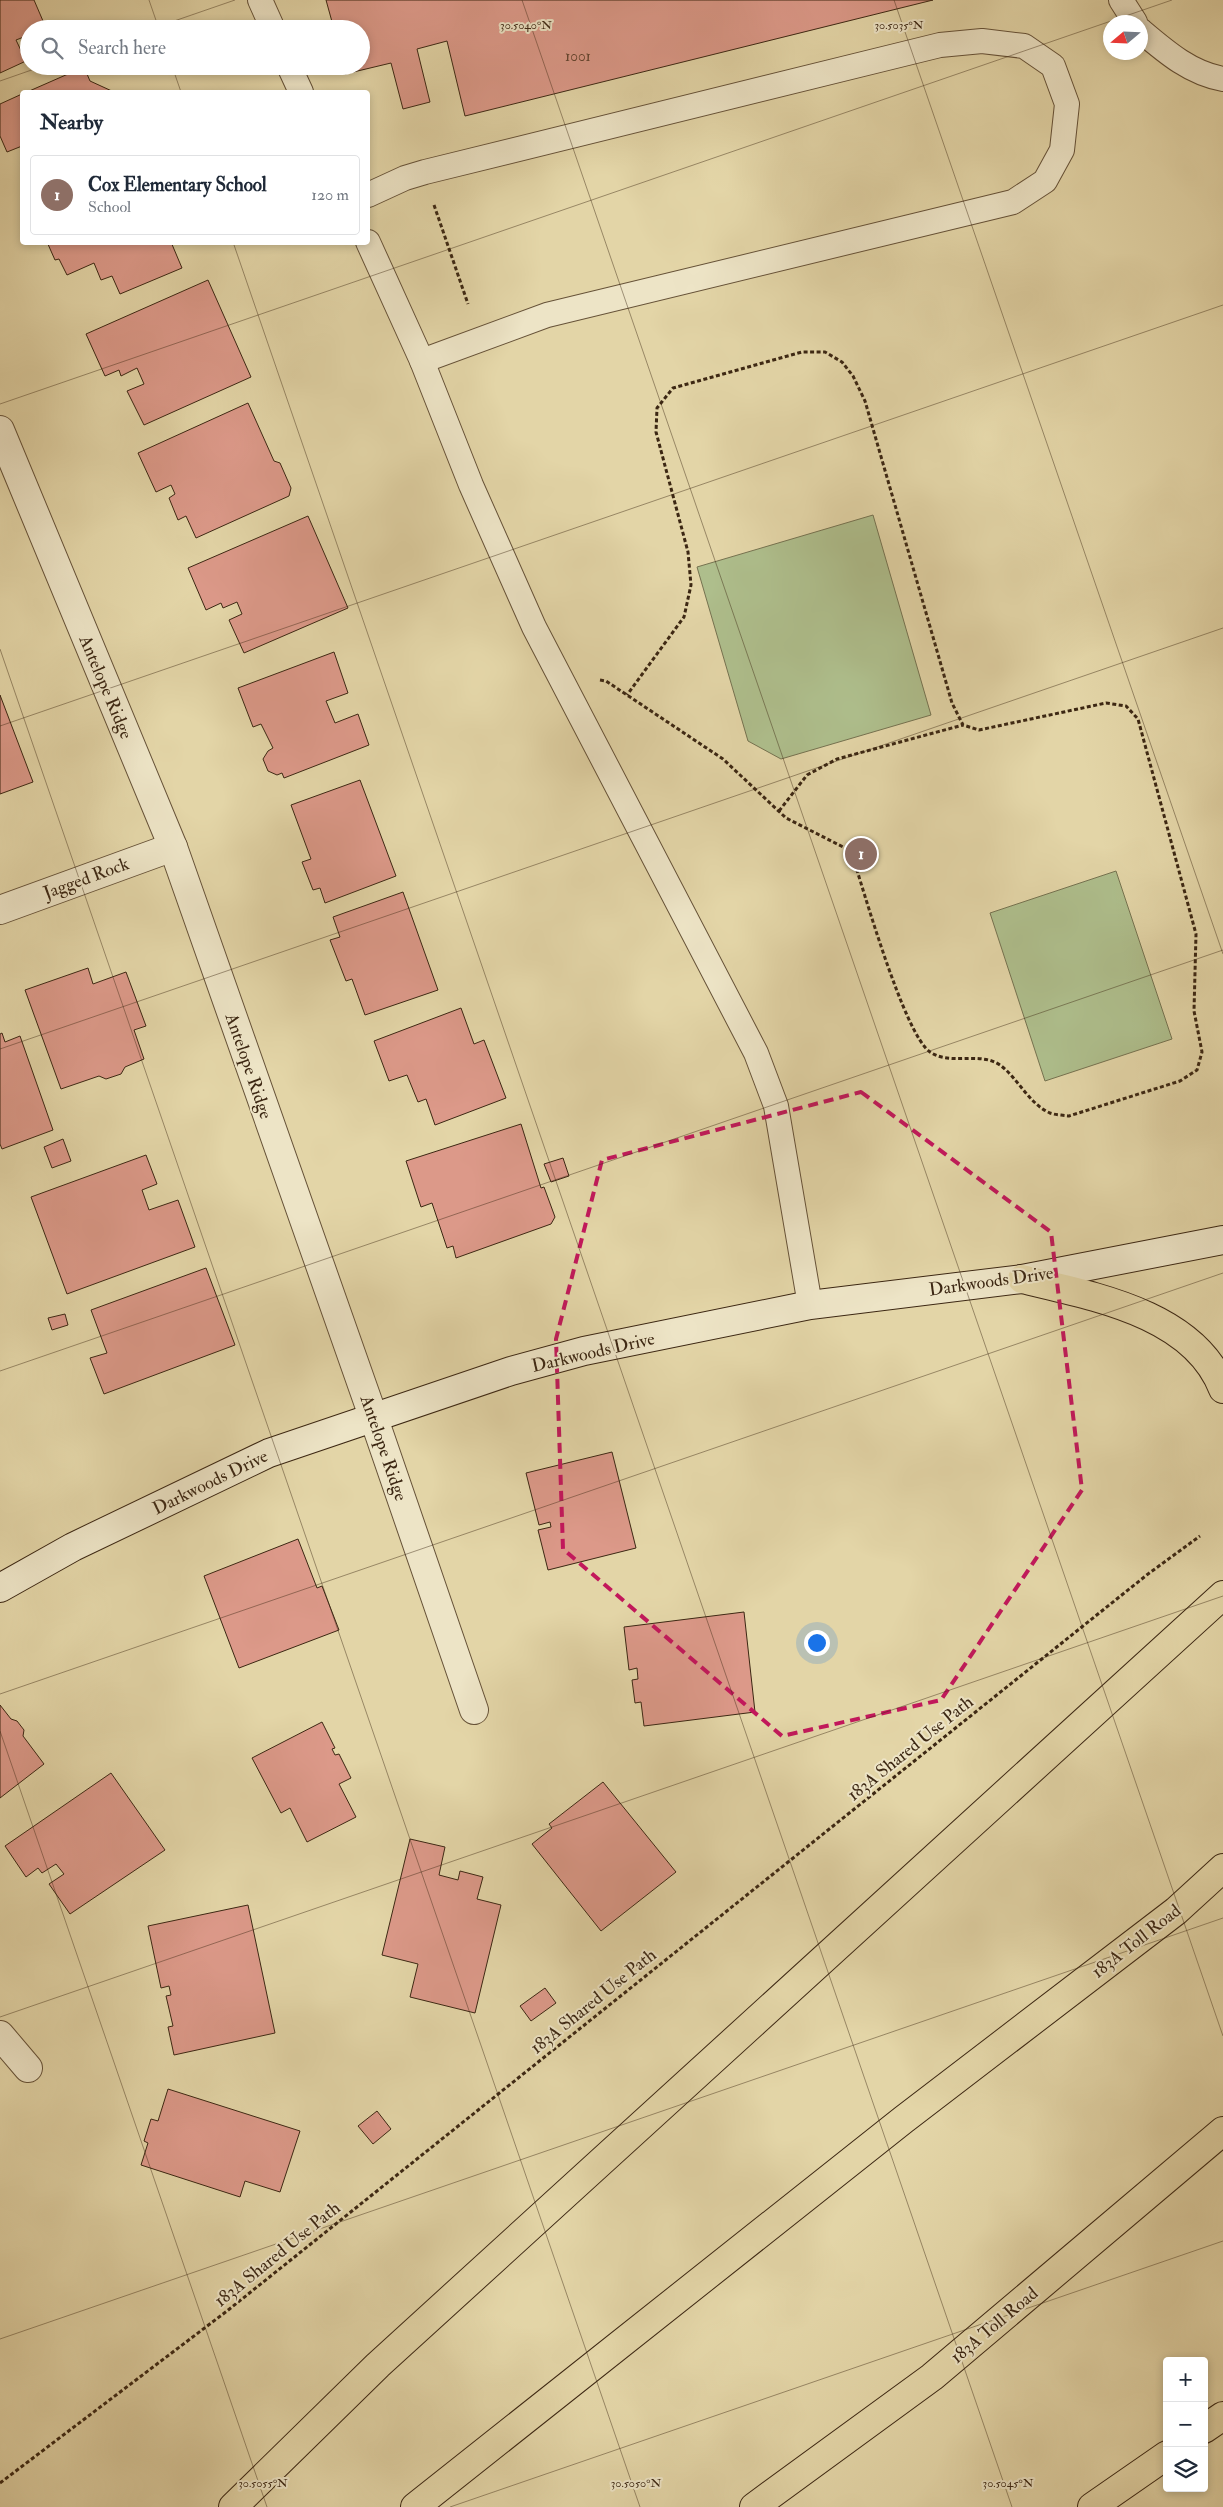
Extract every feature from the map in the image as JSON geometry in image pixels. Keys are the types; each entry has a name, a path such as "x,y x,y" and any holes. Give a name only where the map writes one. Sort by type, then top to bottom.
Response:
{"highway":[{"path":"1022,1279 1106,1300 1171,1326 1216,1370 1223,1389"},
{"path":"232,2507 386,2358 1223,1594"},
{"name":"183A Toll Road","path":"415,2507 903,2120 1176,1911 1223,1868"},
{"name":"183A Toll Road","path":"754,2507 932,2377 1223,2131"},
{"path":"1208,2426 1223,2416"},
{"path":"1092,2507 1163,2458"}],"street":[{"name":"Antelope Ridge","path":"0,430 172,847 373,1416 474,1710"},
{"name":"Jagged Rock","path":"0,910 172,847"},
{"name":"Darkwoods Drive","path":"0,1588 73,1547 269,1452 511,1371 584,1351 810,1305 1022,1279 1223,1240"},
{"path":"0,2035 28,2068"}],"lane":[{"path":"260,0 268,20"},
{"path":"1121,0 1131,15"},
{"path":"1148,37 1176,60 1212,77 1223,79"},
{"path":"370,194 405,178 425,172 940,45 982,41 1024,46 1053,66 1068,104 1062,150 1045,181 1013,202 547,315 422,362"},
{"path":"293,75 300,90"},
{"path":"369,245 422,362 471,485 534,627 756,1053 776,1106 810,1305"}],"path":[{"path":"434,203 468,304"},
{"path":"627,695 684,617 690,585 688,552 656,432 657,408 673,388 802,352 825,352 842,362 853,376 865,401 952,703 963,725"},
{"path":"592,678 606,681 723,759 786,818 851,850 904,1009 919,1040 930,1052 946,1058 983,1058 992,1062 1000,1066 1033,1100 1050,1113 1068,1116 1180,1081 1197,1070 1202,1052 1194,1011 1196,934 1138,719 1126,706 1106,703 979,730 963,725 837,759 807,775 779,811"},
{"name":"183A Shared Use Path","path":"0,2483 228,2311 1148,1574 1200,1536"}],"highlighted area":[{"path":"861,1092 1051,1232 1082,1490 941,1700 782,1736 563,1549 556,1339 602,1160"}],"green space":[{"path":"873,515 931,715 781,759 748,741 697,567"},
{"path":"1116,871 1172,1039 1045,1081 990,913"}],"building":[{"path":"0,0 34,0 43,20 20,20 20,38 16,40 20,48 20,64 0,73"},
{"path":"326,0 933,0 465,116 447,41 417,49 430,102 403,109 391,63 370,68 370,20 332,20"},
{"path":"66,75 87,75 90,81 110,90 32,90"},
{"path":"20,95 20,147 7,152 0,136 0,104"},
{"path":"48,245 172,245 182,268 120,294 112,276 101,280 94,263 67,275 59,259 55,260"},
{"path":"208,280 251,377 144,425 127,391 144,384 137,368 121,376 119,370 105,376 86,334"},
{"path":"248,403 274,461 280,463 291,488 289,496 196,538 186,516 178,520 169,498 175,494 171,485 156,492 138,453"},
{"path":"308,516 348,608 244,653 229,620 242,614 237,602 223,608 221,603 206,610 188,568"},
{"path":"334,652 348,693 326,701 335,723 358,714 369,745 284,778 282,773 277,775 268,771 263,759 268,751 273,748 261,724 253,727 238,688"},
{"path":"0,695 33,782 0,794"},
{"path":"360,780 396,876 325,903 320,888 313,890 302,862 311,859 291,805"},
{"path":"403,892 438,990 365,1015 352,979 346,981 330,940 340,937 333,917"},
{"path":"88,968 93,984 126,972 146,1026 134,1030 144,1059 125,1067 121,1074 106,1079 99,1076 61,1089 25,990"},
{"path":"461,1008 474,1044 484,1040 506,1098 435,1125 426,1099 418,1102 407,1075 389,1081 374,1041"},
{"path":"2,1033 5,1042 20,1036 53,1130 2,1149 0,1144 0,1034"},
{"path":"521,1124 541,1188 544,1187 555,1217 551,1224 456,1258 453,1246 447,1248 432,1203 421,1207 406,1161"},
{"path":"63,1139 71,1161 52,1168 44,1147"},
{"path":"146,1155 157,1184 142,1190 149,1210 178,1200 195,1247 67,1294 31,1197"},
{"path":"563,1158 569,1176 551,1182 544,1164"},
{"path":"206,1268 235,1345 104,1394 90,1358 107,1353 91,1310"},
{"path":"65,1314 68,1325 52,1330 48,1318"},
{"path":"612,1452 636,1548 548,1570 538,1530 551,1527 550,1522 539,1525 526,1473"},
{"path":"298,1539 317,1588 322,1586 339,1630 239,1668 204,1576"},
{"path":"744,1612 755,1712 644,1726 641,1702 635,1703 632,1680 638,1679 637,1668 629,1670 624,1627"},
{"path":"0,1705 11,1719 17,1721 24,1730 23,1736 44,1764 0,1798"},
{"path":"322,1722 335,1748 332,1749 335,1755 339,1754 351,1778 339,1784 356,1817 307,1842 290,1808 281,1813 252,1758"},
{"path":"111,1773 165,1850 70,1914 49,1884 64,1874 56,1864 42,1873 38,1868 26,1877 5,1846"},
{"path":"603,1782 676,1872 601,1931 532,1844 552,1828 549,1824"},
{"path":"410,1839 445,1847 439,1875 458,1880 460,1871 483,1877 477,1899 501,1905 475,2013 410,1997 418,1964 382,1955"},
{"path":"248,1905 275,2033 174,2055 168,2027 173,2026 166,1996 171,1995 169,1986 161,1988 148,1926"},
{"path":"545,1988 556,2003 531,2021 520,2006"},
{"path":"168,2089 300,2131 280,2192 245,2181 240,2197 141,2165 148,2143 144,2141 151,2119 158,2121"},
{"path":"377,2111 391,2129 373,2144 358,2126"}],"place":[{"name":"Cox Elementary School","path":"861,854"}]}
